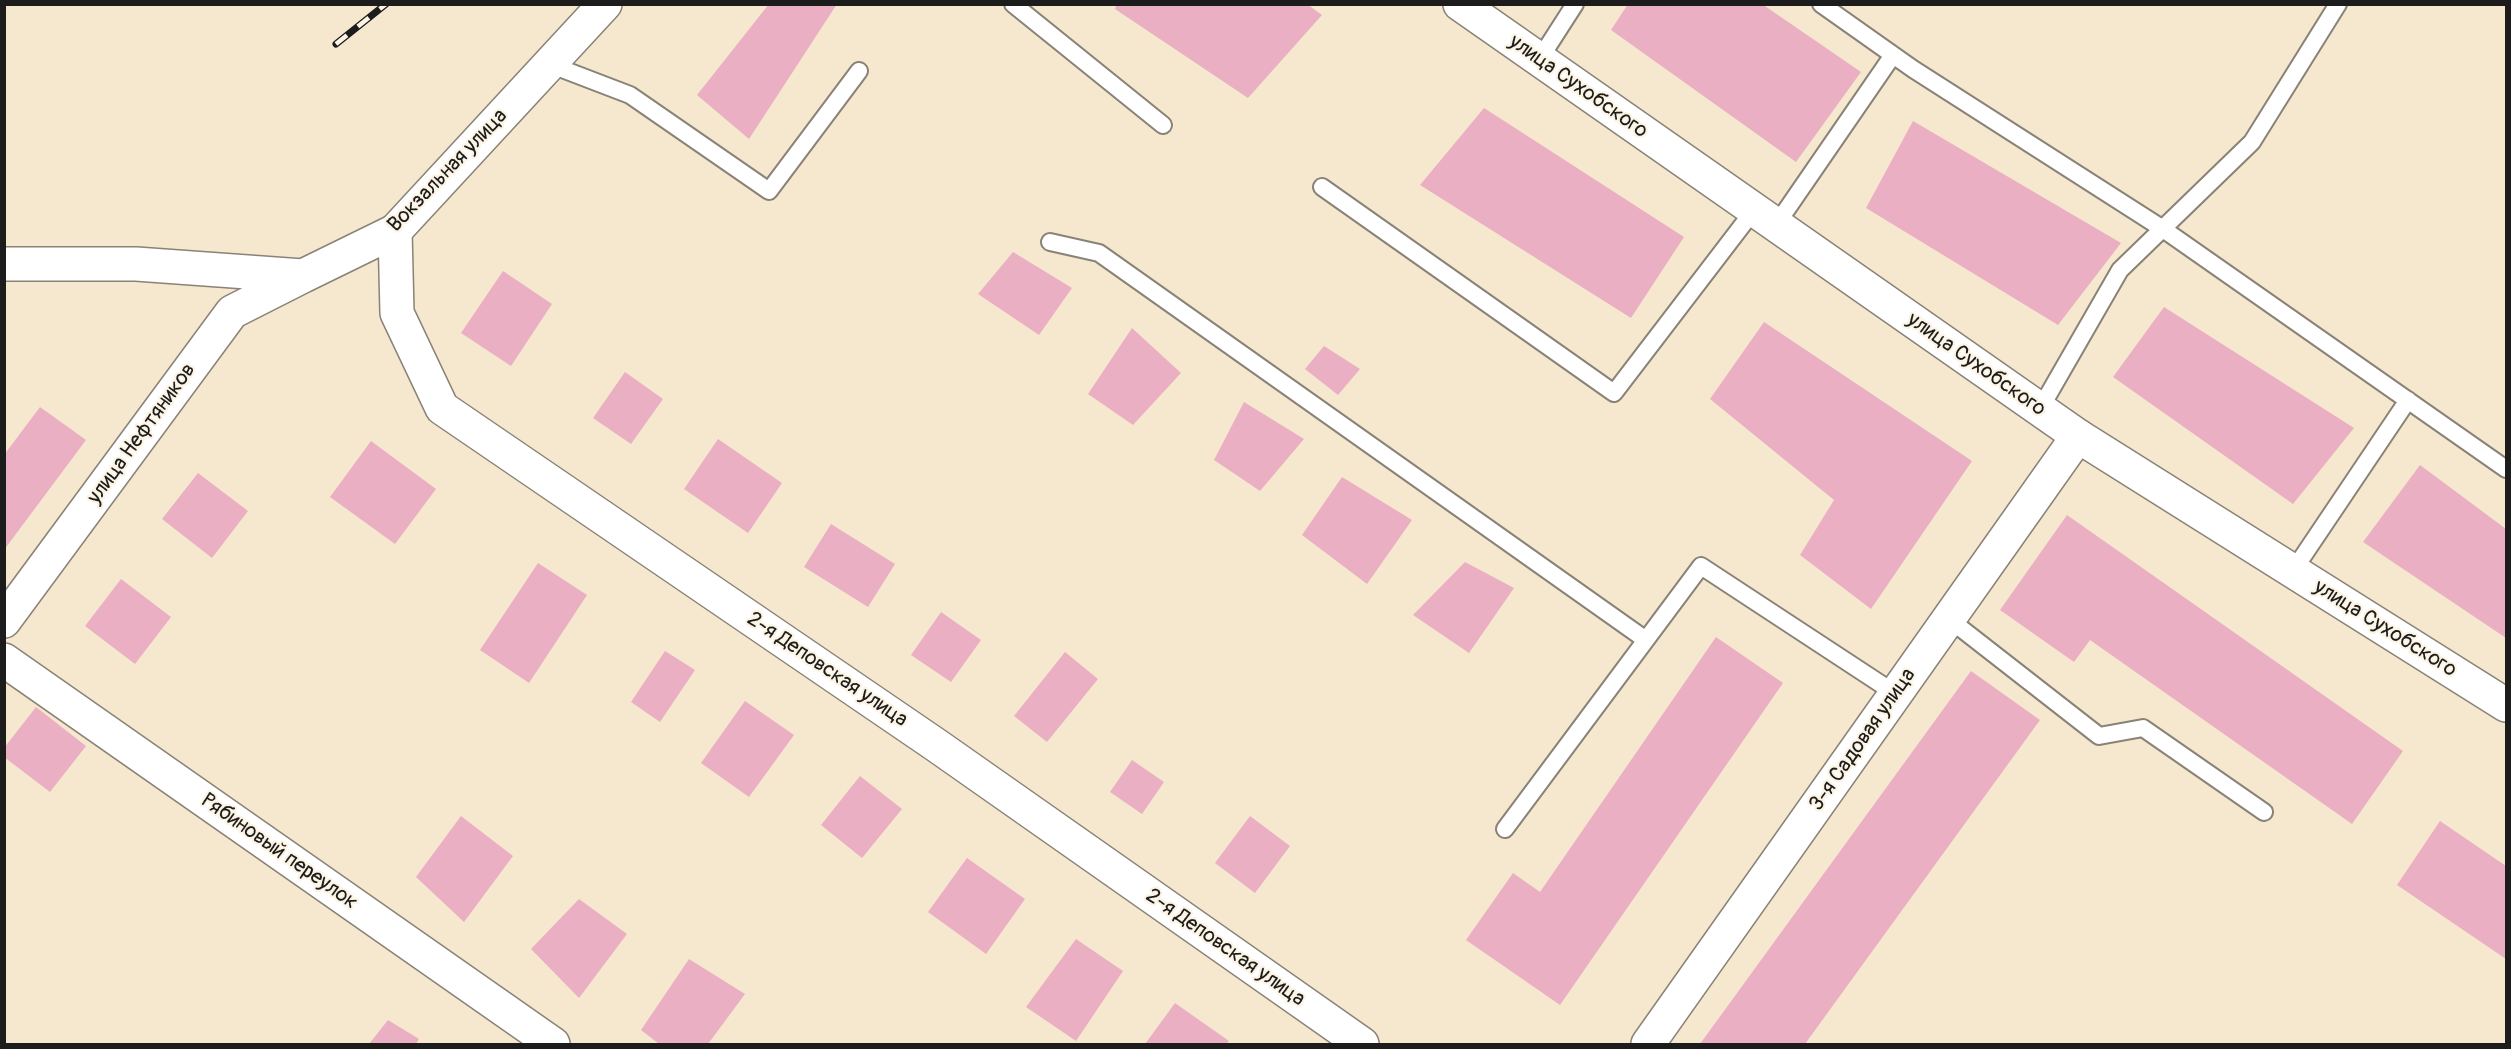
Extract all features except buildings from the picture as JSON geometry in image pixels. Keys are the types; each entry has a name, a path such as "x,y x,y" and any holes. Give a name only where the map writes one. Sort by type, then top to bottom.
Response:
{"street":[{"name":"Вокзальная улица","path":"303,276 395,231 605,4"},
{"name":"улица Сухобского","path":"1460,4 2078,436 2506,705"},
{"name":"2-я Деповская улица","path":"395,231 397,313 442,408 936,745 1362,1044"},
{"path":"4,264 136,264 303,276"},
{"name":"улица Нефтяников","path":"4,621 232,312 303,276"},
{"name":"3-я Садовая улица","path":"1648,1044 2078,436"},
{"name":"Рябиновый переулок","path":"4,660 553,1044"}],"lane":[{"path":"1013,4 1163,125"},
{"path":"1539,60 1575,4"},
{"path":"1821,4 1893,55 2163,229 2506,469"},
{"path":"2040,409 2120,270 2252,141 2338,4"},
{"path":"1322,187 1614,393 1765,218 1893,55"},
{"path":"549,64 630,95 769,191 859,71"},
{"path":"1050,242 1099,253 1646,640"},
{"path":"2293,571 2408,400"},
{"path":"1505,829 1701,566 1896,694"},
{"path":"1949,619 2099,736 2143,728 2264,812"}],"railway":[{"path":"336,44 386,4"}]}
